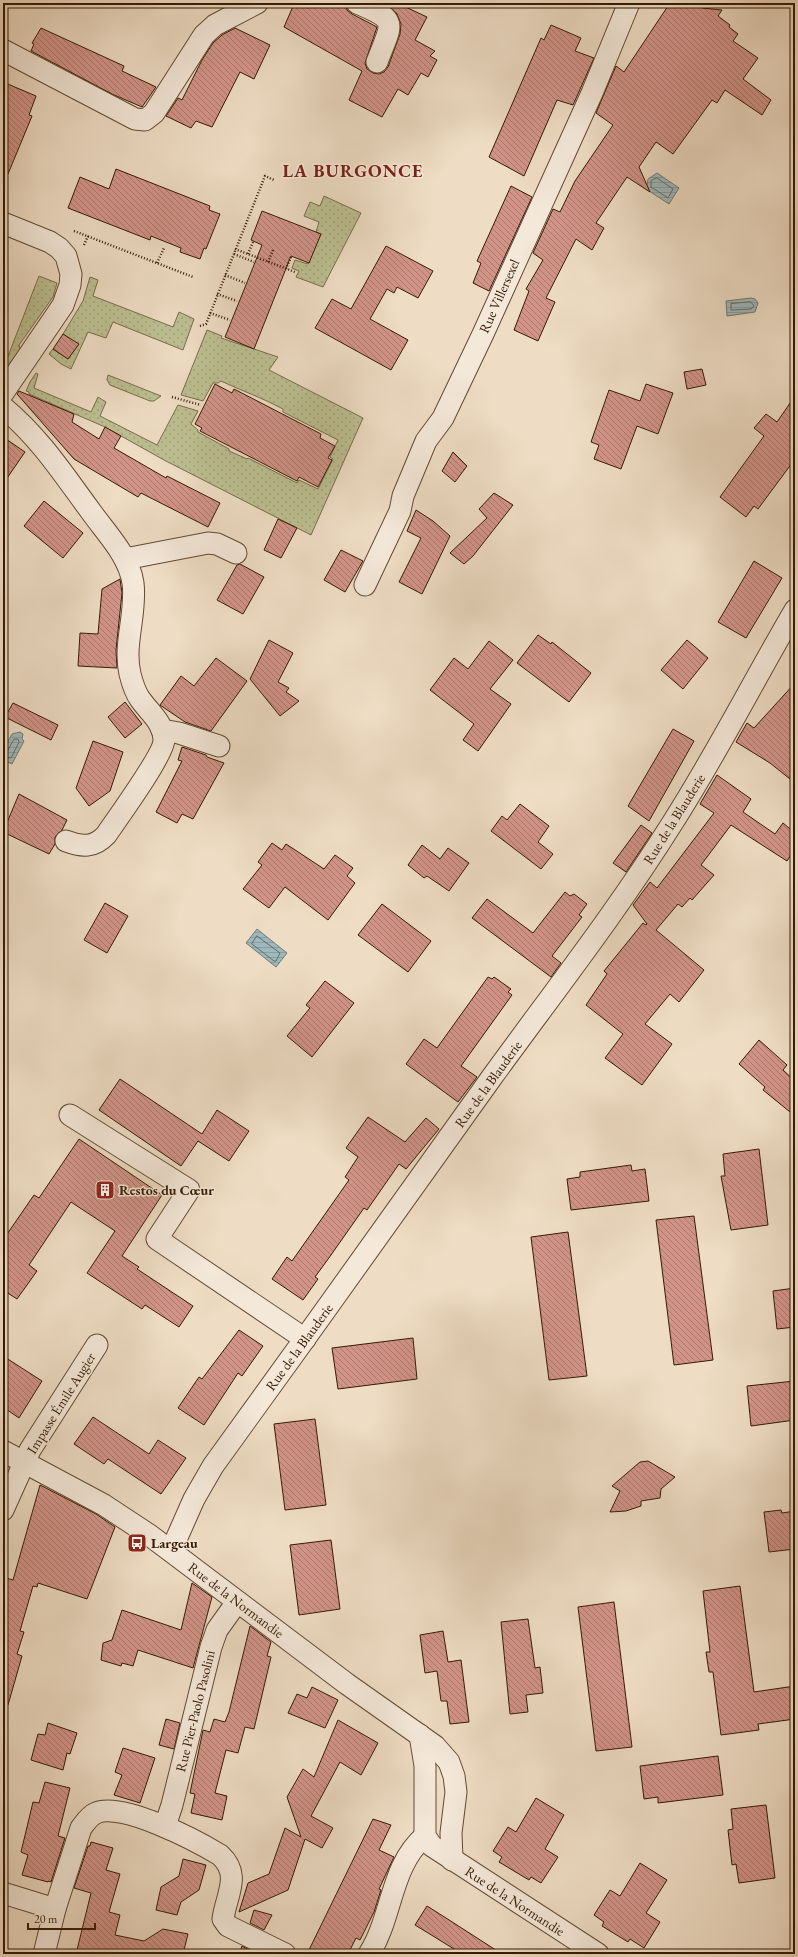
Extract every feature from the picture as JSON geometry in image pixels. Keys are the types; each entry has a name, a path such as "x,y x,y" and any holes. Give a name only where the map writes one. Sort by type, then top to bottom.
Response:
{"street":[{"path":"3,50 135,119 145,120 154,113 204,35 216,25 257,3"},
{"path":"357,3 386,16 389,21 389,30 377,62"},
{"name":"Rue Villersexel","path":"365,585 400,511 403,496 426,441 443,418 483,334 592,93 628,3"},
{"path":"3,223 50,242 59,248 66,256 71,274 70,285 63,305 3,393"},
{"path":"3,407 22,423 43,446 125,559 133,584 129,657 130,672 133,686 139,698 158,722 162,730 164,741 158,756 106,836 100,842 86,846 66,841"},
{"path":"125,559 208,543 217,544 236,552"},
{"name":"Rue de la Blauderie","path":"171,1551 194,1499 213,1466 493,1076 570,973 636,879 703,773 792,622"},
{"path":"162,730 179,733 219,746"},
{"path":"70,1115 189,1190 157,1239 305,1339"},
{"name":"Impasse Émile Augier","path":"3,1510 30,1450 97,1345"},
{"name":"Rue de la Normandie","path":"3,1451 104,1504 171,1551 347,1684 442,1753 449,1762 454,1776 456,1792 451,1833 452,1860"},
{"name":"Rue Pier-Paolo Pasolini","path":"165,1826 172,1805 211,1647 217,1630 224,1617 237,1602"},
{"path":"369,1954 386,1918 396,1879 406,1858 416,1843 425,1836 425,1766 420,1736"},
{"path":"44,1954 55,1909 81,1828 87,1820 96,1813 107,1810 117,1811 165,1826 213,1851 227,1862 232,1879 223,1919 228,1926 285,1954"},
{"name":"Rue de la Normandie","path":"425,1836 432,1846 452,1860 598,1954"},
{"path":"3,1893 55,1909"}],"path":[{"path":"200,326 206,324 264,176 274,180"},
{"path":"73,230 193,277"},
{"path":"248,254 252,242"},
{"path":"157,263 164,248"},
{"path":"235,249 295,272"},
{"path":"268,262 273,250"},
{"path":"234,254 254,262"},
{"path":"286,269 291,257"},
{"path":"225,275 245,283"},
{"path":"217,294 237,302"},
{"path":"210,313 230,320"},
{"path":"172,397 202,405"}],"green space":[{"path":"324,196 361,213 323,287 296,277 299,271 292,268 295,260 308,264 321,234 316,232 319,222 304,216 310,202 320,206"},
{"path":"39,276 57,283 53,297 19,345 20,349 3,375 3,364 5,364"},
{"path":"90,277 98,280 93,296 173,327 179,312 194,319 183,350 113,322 106,338 88,332 71,369 61,364 49,354 53,349 68,359 78,345 63,334 83,301"},
{"path":"207,330 222,336 221,338 278,357 269,370 363,418 311,535 164,460 105,427 29,394 29,392 26,391 36,373 38,374 34,388 91,412 98,397 106,402 100,416 157,445 178,405 198,411 191,424 198,430 198,432 229,449 229,451 247,459 248,458 297,483 299,480 318,489 333,459 330,457 338,440 283,412 283,409 221,381 218,383 213,383 203,401 181,395"},
{"path":"108,375 161,396 154,401 150,401 110,385 107,380"}],"water":[{"path":"657,173 679,188 669,204 646,189 648,179"},
{"path":"751,298 755,299 758,303 755,312 727,316 726,301"},
{"path":"20,732 23,734 22,739 24,741 12,764 3,760 3,751 12,734"},
{"path":"257,929 287,953 276,967 246,943"}],"building":[{"path":"310,3 345,3 347,10 352,14 377,27 365,63 367,69 373,73 379,74 384,72 388,67 400,34 401,24 397,14 385,3 397,3 427,17 415,40 435,51 430,56 437,60 428,77 421,73 408,95 398,89 382,117 349,100 362,71 284,27 294,4 308,8"},
{"path":"670,3 695,3 702,8 722,10 718,16 730,25 729,27 738,34 733,41 758,58 743,79 771,100 762,115 725,90 717,103 712,100 673,154 656,142 639,167 650,192 627,177 596,223 604,228 592,250 576,239 546,298 555,302 538,341 514,330 529,291 526,289 543,260 533,253 553,209 560,212 575,181 613,125 596,113 616,66 624,72"},
{"path":"551,25 581,38 575,51 594,58 573,105 557,100 524,176 489,157 541,38 544,40"},
{"path":"41,28 124,66 122,71 156,87 142,107 112,94 31,51 34,44 32,43"},
{"path":"235,28 270,45 254,79 240,72 212,127 196,121 191,128 166,116 178,98 182,100 202,60 213,43 222,35"},
{"path":"3,82 36,96 29,115 32,116 3,186"},
{"path":"116,169 210,206 209,210 220,214 206,249 204,248 200,259 180,252 181,248 151,236 150,240 68,208 80,177 109,189"},
{"path":"511,186 532,197 489,291 473,283 481,263 477,261"},
{"path":"262,211 321,234 309,263 291,256 254,349 225,337 262,245 251,240"},
{"path":"386,246 433,271 418,298 397,287 394,293 387,289 370,319 408,340 391,370 315,328 332,299 351,309"},
{"path":"63,334 79,344 68,359 53,349"},
{"path":"702,369 706,385 687,389 684,372"},
{"path":"215,384 232,393 234,389 321,434 320,438 335,446 328,458 332,460 318,487 299,477 297,481 200,431 202,428 195,424"},
{"path":"646,384 673,393 658,434 637,426 621,469 594,459 599,445 591,442 609,390 640,401"},
{"path":"19,391 74,414 72,422 99,439 105,427 121,436 114,448 166,478 167,476 220,503 208,527 141,493 138,497 74,459 17,394"},
{"path":"795,396 795,459 758,509 754,506 746,517 720,497 764,436 754,428 766,414 777,422"},
{"path":"3,437 25,452 3,484"},
{"path":"453,452 467,466 455,482 442,471"},
{"path":"494,493 513,505 473,556 464,564 450,553 487,518 479,509"},
{"path":"44,501 83,533 63,558 24,526"},
{"path":"416,510 433,521 450,536 422,594 399,582 421,538 407,531"},
{"path":"278,519 297,528 281,558 264,550"},
{"path":"341,550 363,561 345,592 324,580"},
{"path":"754,561 782,578 746,638 718,622"},
{"path":"240,564 264,577 243,614 217,600 237,565"},
{"path":"120,579 122,593 116,650 117,668 78,666 80,633 98,634 102,589"},
{"path":"538,635 551,644 552,642 591,673 569,702 517,663"},
{"path":"269,640 293,653 278,682 289,688 286,692 299,701 280,716 250,679"},
{"path":"687,640 708,658 683,689 661,670"},
{"path":"489,641 513,660 490,689 511,704 478,751 463,740 474,724 430,690 454,658 468,669"},
{"path":"216,658 247,681 211,731 185,722 160,705 181,676 194,686"},
{"path":"795,683 795,783 770,763 736,742 747,723 754,728"},
{"path":"125,702 142,724 125,738 108,717"},
{"path":"13,703 58,725 51,740 5,717"},
{"path":"673,729 694,741 649,821 628,806"},
{"path":"93,741 123,752 110,791 89,806 76,788"},
{"path":"182,747 224,763 193,819 182,814 177,823 156,812 182,761 178,760"},
{"path":"717,775 751,799 743,812 775,834 783,823 795,833 795,849 787,861 731,825 701,865 714,875 692,900 690,898 682,907 678,904 656,930 704,970 679,1002 670,994 645,1024 672,1044 642,1085 605,1058 623,1034 586,1005 607,974 604,971 643,923 646,925 647,924 633,905 650,882 657,888 714,813 700,804"},
{"path":"19,794 67,820 62,830 55,837 55,844 49,854 3,832"},
{"path":"520,804 549,826 538,842 553,854 541,869 491,831 502,816 507,820"},
{"path":"641,825 652,833 626,872 613,863"},
{"path":"272,843 282,850 286,844 324,869 335,855 353,868 347,876 355,883 328,920 285,887 269,908 243,889 262,865 258,862"},
{"path":"422,845 440,859 448,848 469,863 449,891 427,876 424,878 408,865"},
{"path":"565,892 570,896 574,894 587,904 579,915 582,917 552,956 561,963 551,977 472,918 487,899 533,933"},
{"path":"105,903 128,916 107,953 84,940"},
{"path":"382,904 431,941 408,972 358,935"},
{"path":"488,977 492,979 494,977 511,989 508,992 512,995 461,1066 477,1077 458,1102 406,1064 424,1039 437,1048"},
{"path":"325,981 354,1003 312,1057 287,1036 310,1008 306,1005"},
{"path":"759,1040 787,1065 783,1070 795,1081 795,1116 763,1090 765,1087 739,1064"},
{"path":"120,1079 202,1134 217,1110 249,1131 229,1161 198,1141 181,1166 99,1110"},
{"path":"368,1117 405,1142 426,1118 439,1129 406,1169 399,1164 367,1210 364,1208 315,1277 318,1279 303,1300 272,1279 287,1257 292,1261 349,1180 345,1177 358,1157 346,1148"},
{"path":"79,1139 162,1195 122,1256 139,1267 137,1269 193,1306 179,1327 145,1305 142,1309 87,1273 115,1231 71,1202 29,1265 37,1271 17,1299 3,1290 3,1240 34,1195 39,1198"},
{"path":"759,1149 768,1225 731,1230 721,1176 725,1176 723,1154"},
{"path":"631,1165 632,1171 645,1169 649,1201 571,1210 567,1179 580,1177 580,1172"},
{"path":"694,1216 713,1360 674,1365 656,1220"},
{"path":"568,1232 587,1376 549,1380 531,1237"},
{"path":"795,1288 795,1327 777,1329 773,1291"},
{"path":"239,1330 263,1346 242,1376 238,1373 204,1425 178,1408 199,1377 202,1379"},
{"path":"413,1338 417,1379 338,1389 332,1348"},
{"path":"3,1356 42,1381 19,1418 3,1407"},
{"path":"795,1381 795,1420 751,1426 747,1386"},
{"path":"93,1417 149,1454 158,1440 186,1458 161,1494 108,1459 104,1464 74,1444"},
{"path":"315,1419 326,1505 285,1510 274,1424"},
{"path":"648,1461 675,1477 661,1489 660,1498 641,1501 641,1506 626,1511 610,1512 620,1491 612,1486 640,1462"},
{"path":"40,1485 96,1514 115,1527 87,1599 38,1583 37,1587 33,1586 20,1631 24,1632 17,1654 22,1656 8,1705 3,1704 3,1577 13,1580"},
{"path":"781,1510 782,1513 795,1511 795,1549 769,1552 764,1512"},
{"path":"331,1540 340,1609 299,1615 290,1545"},
{"path":"192,1583 212,1597 193,1668 138,1650 133,1666 122,1663 121,1666 101,1660 103,1643 112,1640 122,1610 181,1630"},
{"path":"740,1586 754,1692 795,1686 795,1719 758,1724 759,1730 721,1735 713,1672 709,1672 706,1652 710,1652 703,1591"},
{"path":"614,1602 632,1747 596,1751 578,1607"},
{"path":"528,1619 535,1668 540,1667 543,1693 526,1695 528,1712 510,1714 501,1622"},
{"path":"250,1626 271,1642 267,1656 271,1657 254,1729 245,1727 238,1753 226,1750 215,1793 227,1796 222,1820 191,1813 195,1794 190,1793 203,1730 210,1732 214,1719 225,1722 229,1712"},
{"path":"443,1631 448,1662 461,1660 469,1722 450,1724 447,1701 441,1701 437,1671 425,1673 420,1635"},
{"path":"312,1687 338,1700 325,1728 288,1713 297,1694 307,1698"},
{"path":"166,1719 180,1723 174,1749 159,1745"},
{"path":"338,1720 378,1743 361,1775 340,1762 311,1816 333,1828 322,1848 305,1839 288,1890 239,1912 248,1883 269,1874 285,1828 301,1837 287,1797 303,1769 314,1777"},
{"path":"48,1723 77,1733 70,1754 67,1753 63,1770 31,1760 38,1734 45,1735"},
{"path":"123,1748 155,1758 140,1803 114,1795 122,1775 115,1772"},
{"path":"718,1756 723,1795 658,1803 658,1797 644,1799 640,1766"},
{"path":"45,1782 70,1788 58,1836 65,1838 51,1882 22,1875 28,1855 21,1852 33,1802 39,1803"},
{"path":"536,1798 564,1815 545,1849 558,1857 541,1883 531,1877 529,1880 499,1862 502,1857 493,1851 508,1827 516,1832"},
{"path":"766,1805 775,1878 739,1883 736,1864 732,1865 728,1830 733,1829 731,1809"},
{"path":"373,1819 391,1825 379,1850 394,1857 379,1889 381,1890 374,1912 360,1940 356,1938 348,1954 307,1954"},
{"path":"91,1842 113,1848 106,1870 120,1874 109,1912 120,1915 115,1935 144,1941 163,1929 188,1934 183,1954 76,1954 91,1893 74,1888 88,1846 90,1846"},
{"path":"183,1859 206,1865 199,1890 181,1902 177,1915 156,1910 161,1887 179,1876"},
{"path":"640,1863 667,1880 646,1913 660,1922 644,1948 630,1939 628,1942 602,1926 604,1922 594,1915 610,1890 620,1896"},
{"path":"427,1906 502,1954 462,1954 415,1925"},
{"path":"254,1910 272,1915 264,1930 250,1923"},
{"path":"242,1946 253,1952 252,1954 239,1954"}],"place":[{"name":"Restos du Cœur","path":"105,1190"},
{"name":"Largeau","path":"137,1543"}],"district":[{"name":"LA BURGONCE","path":"353,170"}]}
